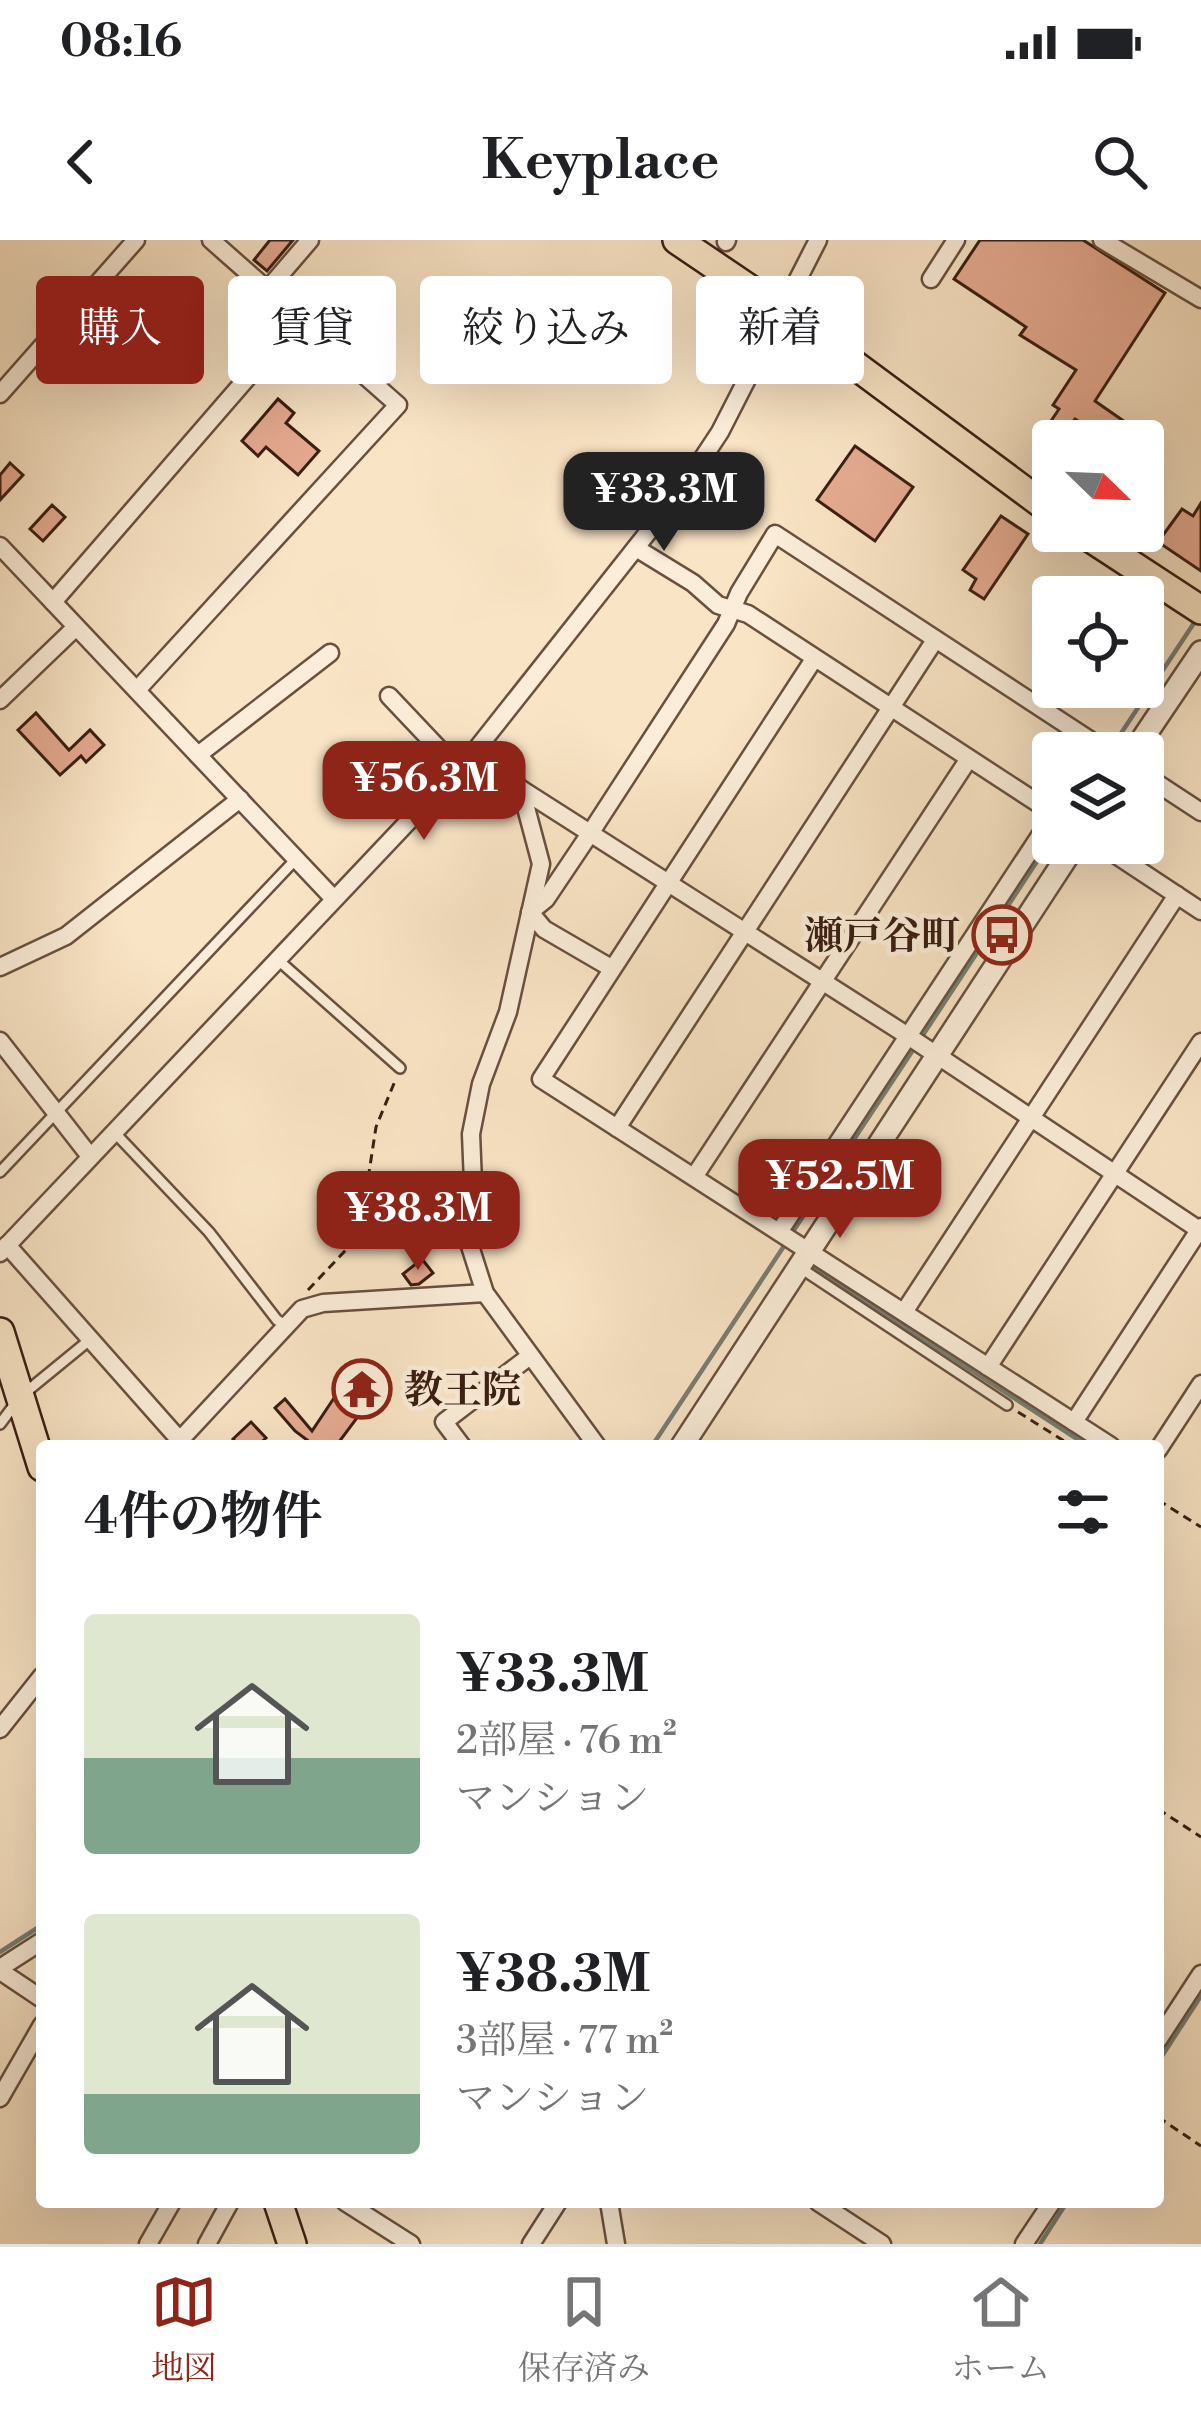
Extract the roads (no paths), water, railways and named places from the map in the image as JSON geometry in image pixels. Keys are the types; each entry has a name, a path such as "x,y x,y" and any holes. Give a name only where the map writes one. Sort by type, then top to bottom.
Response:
{"main road":[{"path":"677,240 730,276"},
{"path":"864,372 1032,496"},
{"path":"1113,552 1201,610"},
{"path":"0,1332 36,1447"},
{"path":"280,2208 292,2244"}],"street":[{"path":"0,394 136,240"},
{"path":"211,240 253,276"},
{"path":"279,276 310,240"},
{"path":"800,276 818,240"},
{"path":"931,279 956,240"},
{"path":"1102,240 1199,293"},
{"path":"53,602 242,384"},
{"path":"137,690 398,405 375,384"},
{"path":"180,1440 92,1339 3,1249 475,751 636,548 721,432 745,384"},
{"path":"530,912 546,899 592,832 726,624 775,535 1077,732"},
{"path":"0,546 334,899"},
{"path":"636,548 693,583 718,605 748,614 1032,801"},
{"path":"0,700 76,627"},
{"path":"616,1129 935,640"},
{"path":"1147,732 1201,652"},
{"path":"198,755 330,653"},
{"path":"814,659 541,1079 778,1232 803,1259 904,1312 1102,1440"},
{"path":"389,695 458,769"},
{"path":"475,751 521,789 1200,1229 1074,1422"},
{"path":"694,1178 968,760"},
{"path":"1164,788 1201,812"},
{"path":"521,789 542,864 508,1012 481,1084 472,1135 470,1246 485,1293 593,1440"},
{"path":"0,967 66,936 240,799"},
{"path":"778,1232 1032,846"},
{"path":"686,1440 1062,864"},
{"path":"1130,864 1201,911"},
{"path":"904,1312 1177,895"},
{"path":"530,912 544,929 611,968"},
{"path":"0,1041 89,1155"},
{"path":"988,1367 1201,1042"},
{"path":"186,1440 302,1309 323,1303 485,1293"},
{"path":"457,1440 444,1422 530,1356"},
{"path":"1164,1441 1201,1384"},
{"path":"0,1729 36,1684"},
{"path":"36,1944 0,1970 36,1995"},
{"path":"1164,2031 1201,1974"},
{"path":"0,2098 36,2035"},
{"path":"148,2244 169,2208"},
{"path":"207,2244 227,2208"},
{"path":"354,2208 411,2244"},
{"path":"531,2244 554,2208"},
{"path":"610,2208 616,2244"},
{"path":"827,2208 882,2244"},
{"path":"1024,2244 1048,2208"}],"lane":[{"path":"0,1172 296,859"},
{"path":"277,959 400,1068"},
{"path":"112,1130 209,1232 277,1320 286,1325"},
{"path":"803,1259 1007,1405"},
{"path":"0,1424 21,1397 92,1339"}],"waterway":[{"path":"1122,732 1198,617"},
{"path":"921,1038 1035,864"},
{"path":"792,1233 915,1047"},
{"path":"656,1440 786,1243"},
{"path":"811,1266 1079,1440"},
{"path":"0,1952 36,1929"},
{"path":"1164,2053 1201,1996"},
{"path":"1040,2244 1063,2208"}],"place":[{"name":"瀬戸谷町","path":"1002,935"},
{"name":"教王院","path":"362,1389"}]}
